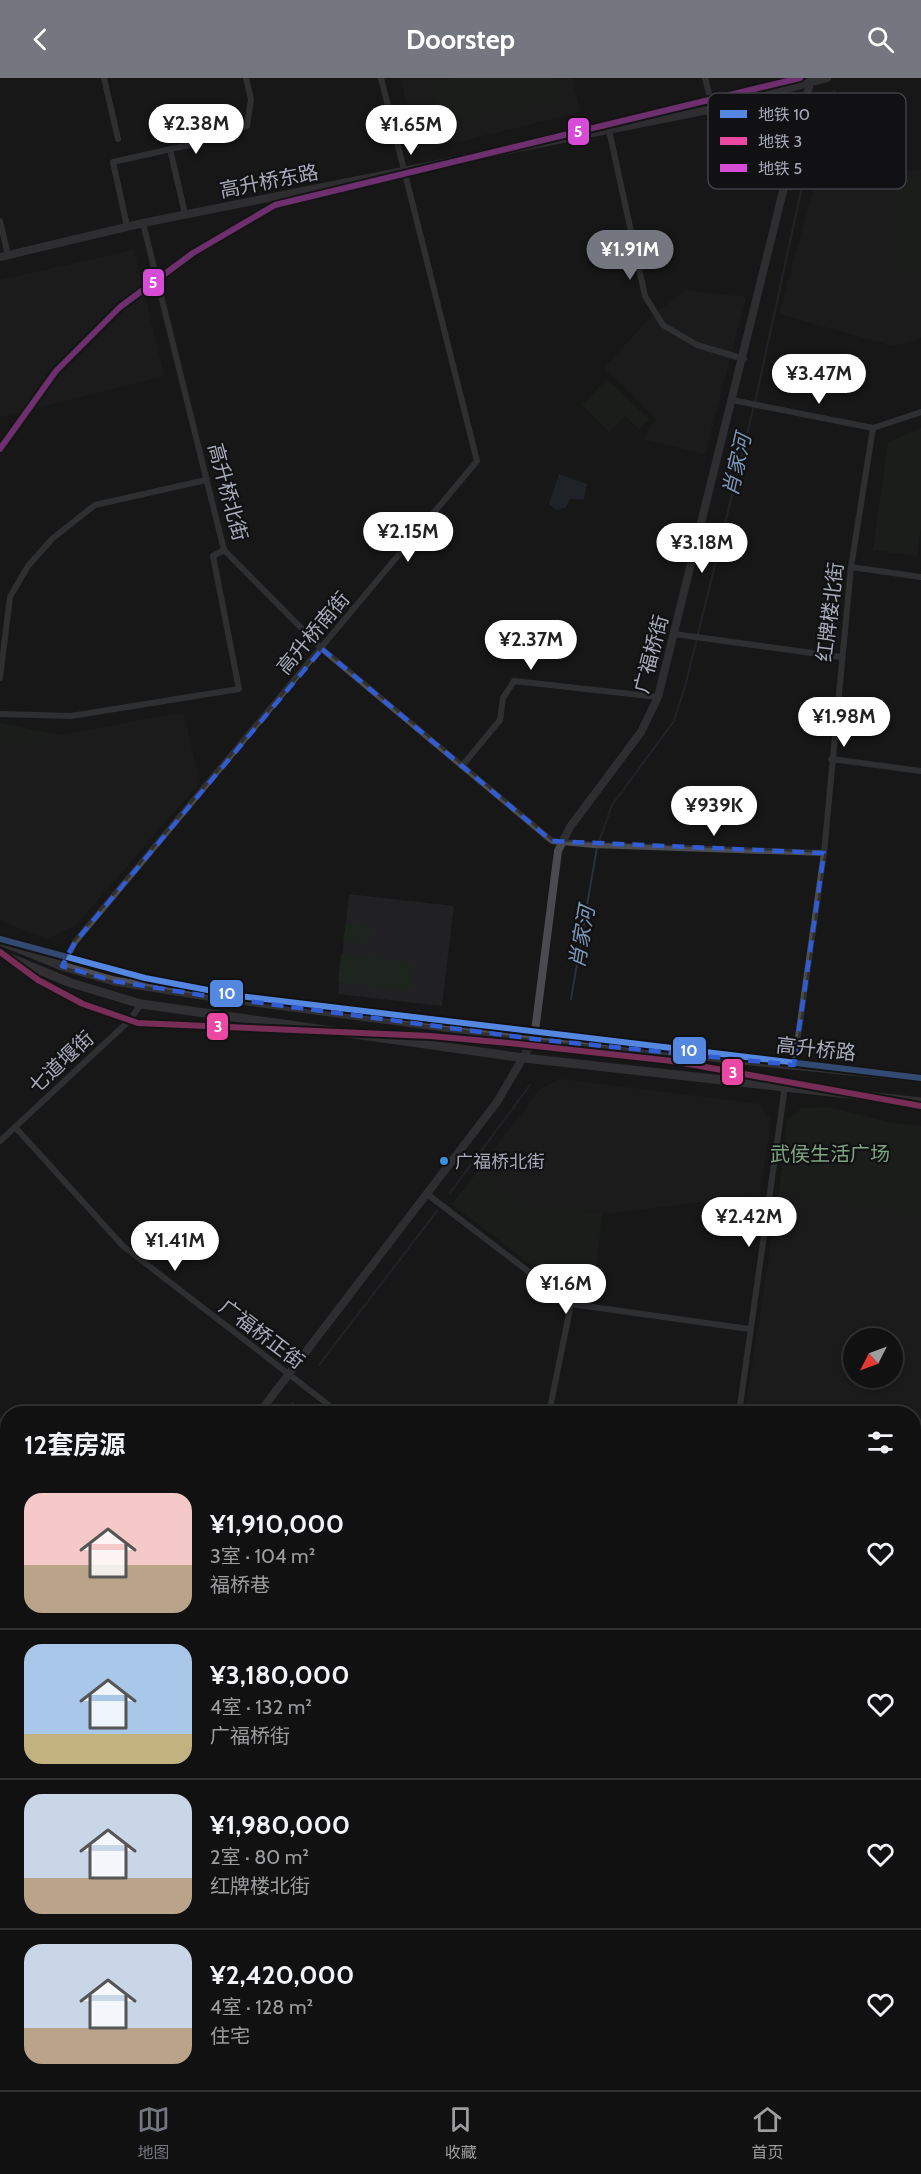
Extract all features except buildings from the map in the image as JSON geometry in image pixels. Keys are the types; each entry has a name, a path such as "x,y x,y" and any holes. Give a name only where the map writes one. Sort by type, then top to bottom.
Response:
{"main road":[{"name":"高升桥东路","path":"767,93 810,80 827,78"},
{"name":"高升桥东路","path":"4,256 127,226 708,110"},
{"name":"广福桥街","path":"534,1039 561,843 570,827 641,732 658,697 784,189"},
{"name":"高升桥路","path":"0,941 62,966 114,981 201,995 534,1039 921,1078"},
{"name":"高升桥路","path":"0,954 71,983 141,1004 524,1058 921,1102"},
{"path":"264,1406 497,1101 534,1039"}],"street":[{"path":"104,78 118,139"},
{"path":"127,226 113,162 170,149 248,126 251,99 246,78"},
{"name":"高升桥南街","path":"62,966 75,942 477,461 381,78"},
{"path":"705,78 709,93"},
{"path":"609,130 645,296 663,325 697,345 744,358"},
{"path":"170,149 185,214"},
{"path":"0,221 4,256"},
{"name":"高升桥北街","path":"143,223 224,550 322,649 552,841 593,845 824,852"},
{"path":"732,399 873,428 921,412"},
{"name":"红牌楼北街","path":"794,1065 824,852 831,759 851,567 873,428"},
{"path":"0,678 10,597 28,566 53,538 94,505 206,480"},
{"path":"0,714 71,716 239,689 213,556 224,550"},
{"path":"851,567 921,578"},
{"path":"674,634 841,657"},
{"path":"462,766 500,720 502,698 514,681 658,697"},
{"path":"831,759 921,771"},
{"name":"七道堰街","path":"0,1141 130,1020 141,1004"},
{"path":"740,1406 784,1086"},
{"name":"广福桥正街","path":"15,1127 123,1246 330,1406"},
{"path":"427,1194 572,1304 749,1329"},
{"path":"550,1406 572,1304"}],"highlighted area":[{"path":"322,649 552,841 824,853 794,1065 534,1039 201,995 114,981 62,966 75,942"}],"shaded area":[{"path":"401,78 572,78 580,112 418,152"},
{"path":"921,170 921,338 893,346 779,314 814,189 906,189 906,171"},
{"path":"134,250 164,376 0,417 0,280"},
{"path":"685,290 746,297 705,454 643,439 656,419 604,368 651,317"},
{"path":"559,474 587,484 584,499 570,499 565,508 557,510 549,504"},
{"path":"183,712 200,782 75,926 46,939 0,920 0,747"},
{"path":"349,894 454,906 442,1006 338,994"},
{"path":"560,1079 760,1104 771,1120 760,1195 614,1213 526,1210 477,1172 539,1090"},
{"path":"779,1191 921,1215 921,1406 746,1406"}],"green space":[{"path":"453,78 553,78 559,101 445,121 431,83"},
{"path":"906,177 921,178 921,274 894,273 897,189 906,189"},
{"path":"607,379 649,419 639,429 625,416 609,432 582,405"},
{"path":"921,428 921,527 917,556 873,550 888,442"},
{"path":"0,723 61,735 0,747"},
{"path":"346,923 371,929 368,946 343,940"},
{"path":"341,954 414,963 410,991 338,982"},
{"name":"武侯生活广场","path":"827,1107 893,1123 921,1126 921,1215 779,1191 787,1121 802,1108"},
{"path":"477,1172 526,1210 602,1213 593,1298 572,1296 452,1204"}],"waterway":[{"name":"肖家河","path":"571,999 597,847 612,805 674,721 686,683 757,393 802,189"},
{"name":"肖家河","path":"450,1193 530,1085"},
{"name":"肖家河","path":"319,1365 437,1211"}],"metro line":[{"name":"5","path":"738,93 800,78"},
{"name":"5","path":"0,449 56,371 120,307 193,253 275,205 708,100"},
{"name":"10","path":"0,939 145,978 239,996 921,1078"},
{"name":"3","path":"0,952 38,980 83,1004 138,1023 430,1036 509,1043 672,1061 921,1106"}],"place":[{"name":"广福桥北街","path":"444,1161"}]}
